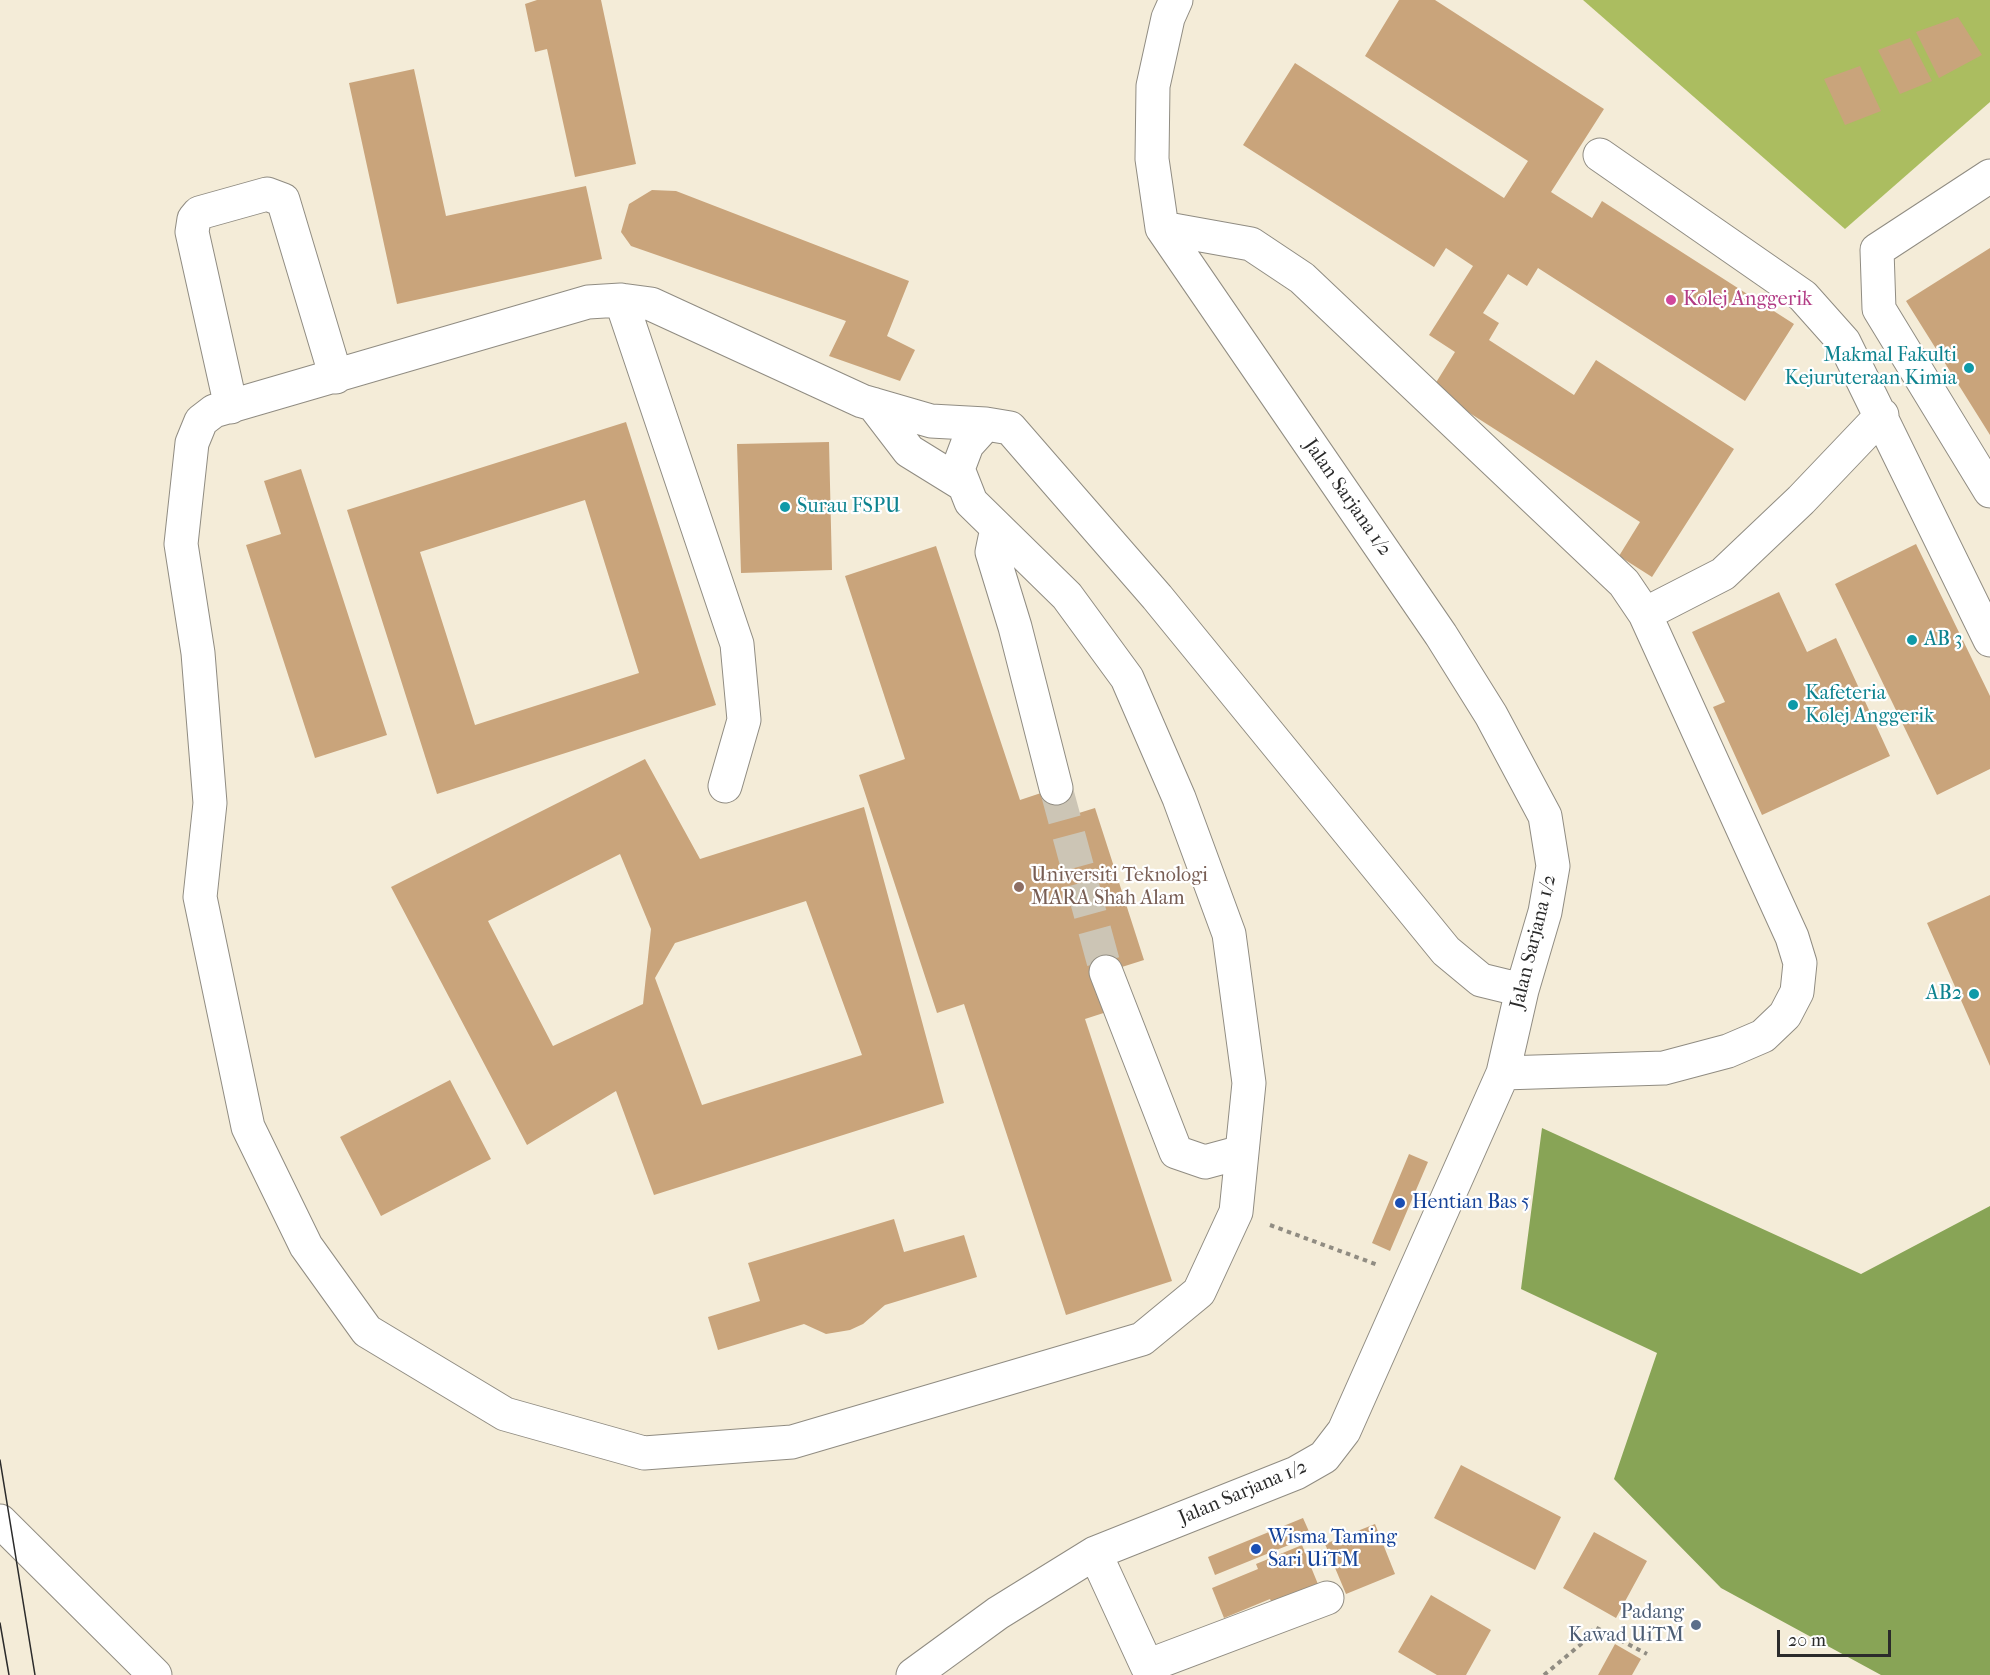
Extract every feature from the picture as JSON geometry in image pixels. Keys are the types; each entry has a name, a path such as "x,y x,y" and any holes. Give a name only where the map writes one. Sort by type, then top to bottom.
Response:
{"street":[{"name":"Jalan Sarjana 1/2","path":"913,1675 998,1613 1095,1554 1296,1473 1324,1457 1344,1431 1503,1073 1522,990 1545,912 1553,866 1545,816 1491,715 1441,635 1162,228 1152,159 1154,86 1168,18 1176,0"},
{"path":"1600,155 1803,296 1844,342 1990,640"},
{"path":"1990,176 1877,250 1879,309 1990,491"},
{"path":"231,407 192,232 194,219 199,213 267,194 283,200 336,377"},
{"path":"1162,228 1251,244 1302,278 1624,583 1645,614 1792,937 1800,963 1797,992 1785,1015 1762,1036 1728,1052 1664,1068 1503,1073"},
{"path":"986,424 968,445 958,469 970,502 1067,596 1127,678 1179,798 1229,934 1249,1083 1236,1212 1199,1292 1142,1339 792,1442 644,1453 505,1414 367,1331 306,1246 248,1127 200,897 210,802 198,653 180,544 192,443 201,421 214,411 588,302 621,300 651,304 873,404 932,421 986,424 1010,428 1157,597 1446,951 1481,980 1522,990"},
{"path":"621,300 738,644 744,720 725,786"},
{"path":"873,404 909,451 964,485"},
{"path":"1645,614 1723,574 1801,500 1881,415"},
{"path":"997,528 992,552 1015,627 1056,788"},
{"path":"1106,972 1176,1152 1205,1162 1242,1152"},
{"path":"0,1521 155,1675"},
{"path":"1095,1554 1139,1670 1327,1598"}],"path":[{"path":"1236,1212 1411,1277"},
{"path":"1544,1675 1586,1640 1595,1627 1647,1654"}],"green space":[{"path":"1583,0 1990,0 1990,102 1845,229"},
{"path":"1542,1128 1861,1274 1990,1206 1990,1675 1881,1675 1721,1588 1614,1479 1657,1353 1521,1289"}],"building":[{"path":"537,0 601,0 636,164 575,177 547,49 535,52 525,4"},
{"name":"Kolej Anggerik","path":"1399,0 1435,0 1604,109 1551,192 1592,218 1602,201 1794,324 1745,401 1538,268 1527,286 1508,274 1483,313 1499,323 1489,340 1574,395 1596,360 1734,449 1652,577 1619,556 1640,522 1432,389 1455,352 1429,335 1473,266 1446,248 1434,267 1243,145 1295,63 1504,198 1528,161 1365,56"},
{"path":"1958,17 1982,55 1939,78 1916,32"},
{"path":"1910,38 1932,81 1900,94 1878,50"},
{"path":"1860,66 1881,111 1845,125 1824,79"},
{"path":"414,69 446,216 586,186 602,259 397,304 349,83"},
{"path":"652,190 676,191 909,281 887,336 915,350 900,381 829,356 846,321 631,246 621,232 629,204"},
{"name":"Makmal Fakulti Kejuruteraan Kimia","path":"1990,248 1990,435 1906,301"},
{"path":"626,422 716,705 437,794 347,510","holes":["585,500 639,673 475,725 420,552"]},
{"name":"Surau FSPU","path":"829,442 832,570 741,573 737,444"},
{"path":"301,469 387,735 315,758 246,545 281,534 264,481"},
{"name":"AB 3","path":"1916,544 1990,696 1990,769 1937,795 1835,584"},
{"path":"936,546 1020,800 1056,788 1066,817 1095,808 1144,960 1106,972 1119,1008 1085,1019 1172,1281 1066,1315 964,1004 937,1013 859,775 905,759 845,576"},
{"name":"Kafeteria Kolej Anggerik","path":"1779,592 1807,652 1836,638 1890,756 1762,815 1713,707 1725,702 1692,632"},
{"path":"645,759 700,859 864,807 944,1103 654,1195 616,1091 527,1145 391,887","holes":["620,854 651,929 643,1004 553,1046 488,921","806,901 862,1055 702,1105 655,978 675,943"]},
{"name":"AB2","path":"1990,895 1990,1066 1927,923"},
{"path":"450,1080 491,1159 381,1216 340,1137"},
{"name":"Hentian Bas 5","path":"1409,1154 1428,1162 1390,1251 1372,1243"},
{"path":"894,1219 904,1252 964,1235 977,1277 885,1305 863,1324 850,1330 826,1334 804,1324 718,1350 708,1317 760,1301 748,1263"},
{"path":"1461,1465 1561,1517 1535,1570 1434,1518"},
{"path":"1303,1518 1311,1536 1215,1575 1208,1557"},
{"path":"1375,1524 1395,1574 1346,1594 1325,1544"},
{"path":"1594,1532 1647,1561 1616,1618 1563,1588"},
{"path":"1302,1545 1322,1594 1276,1613 1270,1599 1224,1618 1212,1588 1258,1569 1256,1564"},
{"path":"1431,1595 1491,1630 1466,1675 1437,1675 1398,1652"},
{"path":"1615,1644 1641,1659 1632,1675 1598,1675"}],"tunnel":[{"path":"1056,788 1106,972"}],"tram line":[{"path":"0,1460 35,1675"},
{"path":"0,1623 9,1675"}],"place":[{"name":"Kolej Anggerik","path":"1671,300"},
{"name":"Makmal Fakulti Kejuruteraan Kimia","path":"1969,368"},
{"name":"Surau FSPU","path":"785,507"},
{"name":"AB 3","path":"1912,640"},
{"name":"Kafeteria Kolej Anggerik","path":"1793,705"},
{"name":"Universiti Teknologi MARA Shah Alam","path":"1019,887"},
{"name":"AB2","path":"1974,994"},
{"name":"Hentian Bas 5","path":"1400,1203"},
{"name":"Wisma Taming Sari UiTM","path":"1256,1549"},
{"name":"Padang Kawad UiTM","path":"1696,1625"}]}
